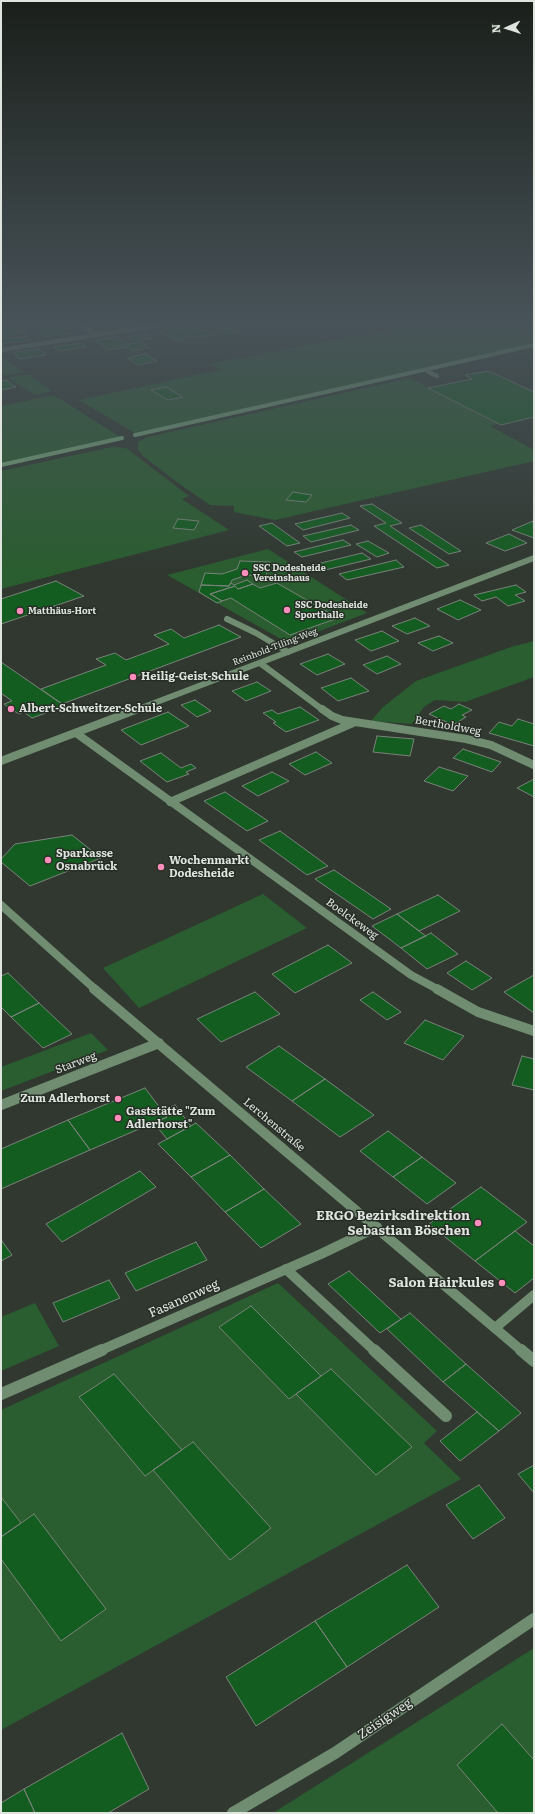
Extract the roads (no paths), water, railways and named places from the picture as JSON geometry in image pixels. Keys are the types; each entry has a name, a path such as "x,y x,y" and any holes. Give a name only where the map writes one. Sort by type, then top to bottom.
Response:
{"street":[{"name":"Reinhold-Tiling-Weg","path":"1,762 534,558"},
{"path":"227,618 288,652"},
{"name":"Bertholdweg","path":"260,663 332,716 354,723 466,739 492,745 534,764"},
{"path":"170,802 354,723"},
{"name":"Boelckeweg","path":"76,733 410,975 478,1012 534,1031"},
{"name":"Lerchenstraße","path":"1,905 67,966 534,1361"},
{"name":"Starweg","path":"1,1105 159,1044"},
{"name":"Fasanenweg","path":"1,1394 286,1269 377,1227"},
{"path":"286,1269 446,1416"},
{"path":"495,1328 534,1295"},
{"name":"Zeisigweg","path":"233,1813 335,1753 534,1619"}],"waterway":[{"path":"135,435 265,406"},
{"path":"1,465 122,438"}],"place":[{"name":"SSC Dodesheide Vereinshaus","path":"245,573"},
{"name":"SSC Dodesheide Sporthalle","path":"287,610"},
{"name":"Matthäus-Hort","path":"20,611"},
{"name":"Heilig-Geist-Schule","path":"133,677"},
{"name":"Albert-Schweitzer-Schule","path":"11,709"},
{"name":"Sparkasse Osnabrück","path":"48,860"},
{"name":"Wochenmarkt Dodesheide","path":"161,867"},
{"name":"Zum Adlerhorst","path":"118,1099"},
{"name":"Gaststätte \"Zum Adlerhorst\"","path":"118,1118"},
{"name":"ERGO Bezirksdirektion Sebastian Böschen","path":"478,1223"},
{"name":"Salon Hairkules","path":"502,1283"}]}
